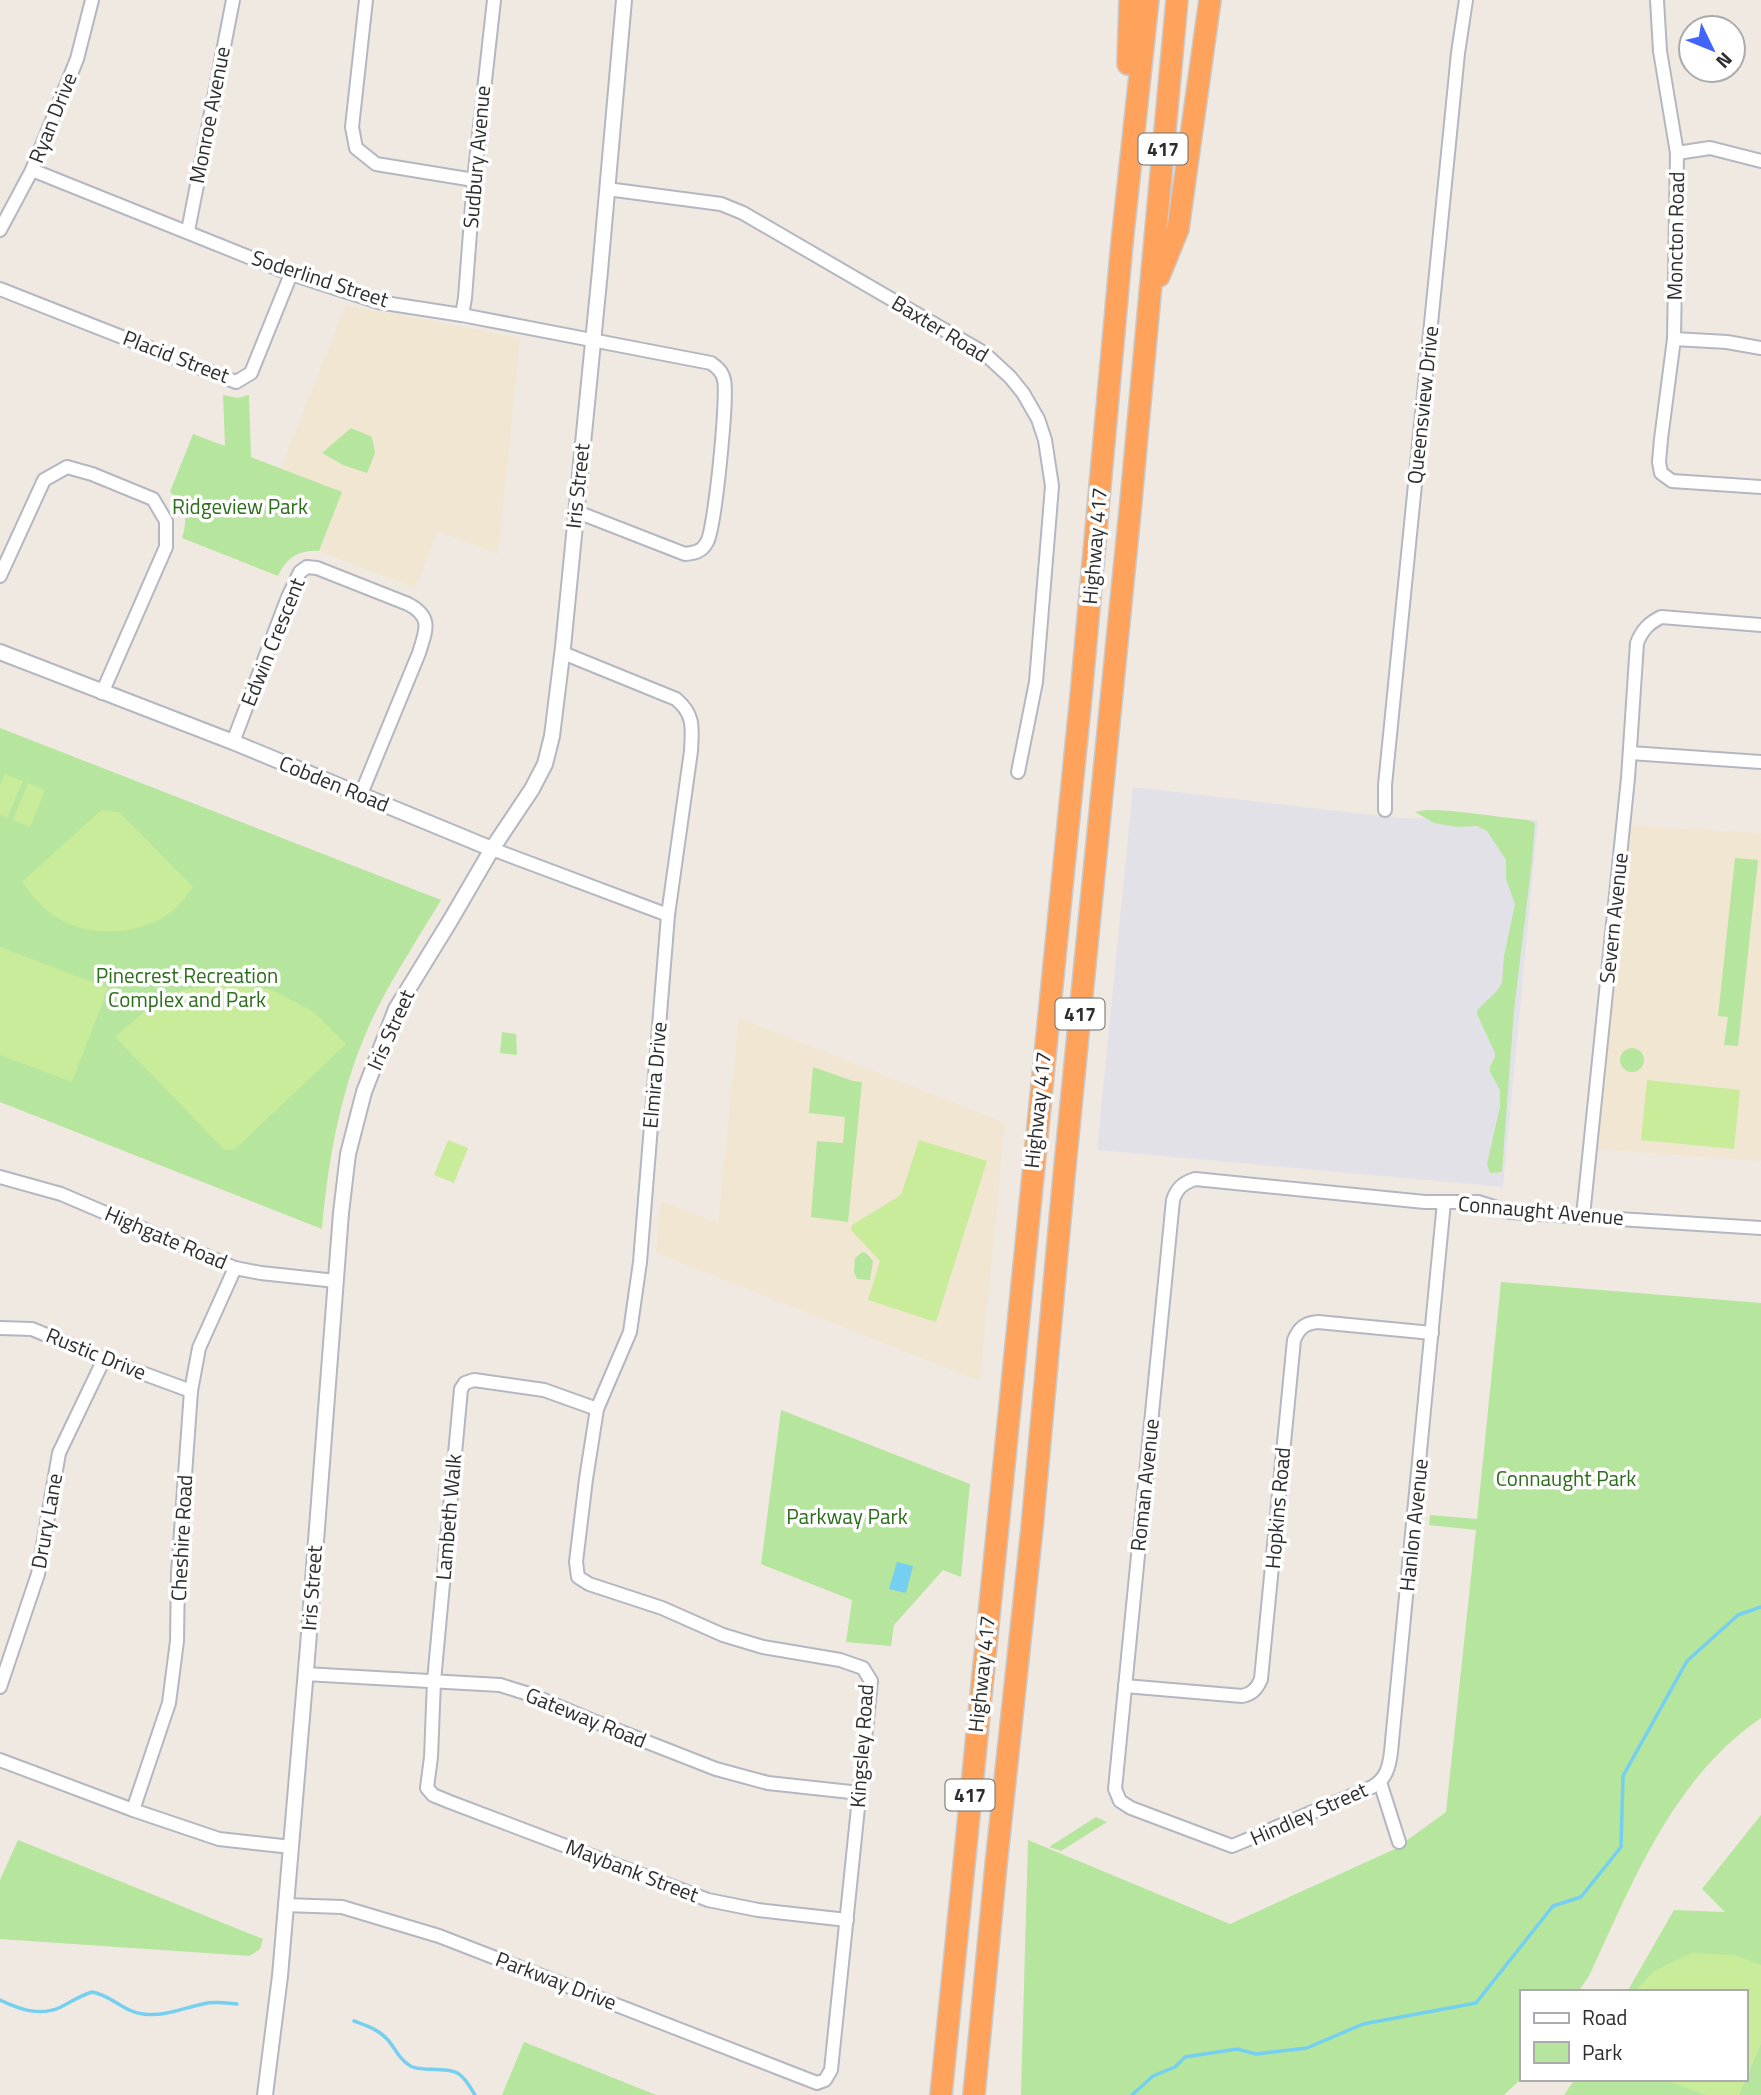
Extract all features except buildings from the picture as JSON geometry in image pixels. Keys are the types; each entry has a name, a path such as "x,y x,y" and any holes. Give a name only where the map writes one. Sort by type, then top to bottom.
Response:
{"highway":[{"path":"1122,243 1121,205 1130,0"},
{"name":"Highway 417","path":"941,2095 1148,0"},
{"name":"417","path":"974,2095 1032,1528 1177,0"},
{"path":"1150,298 1178,229 1210,0"}],"street":[{"name":"Ryan Drive","path":"0,230 32,170 77,59 92,0"},
{"name":"Monroe Avenue","path":"188,231 233,0"},
{"path":"366,0 352,127 356,148 376,164 474,180"},
{"name":"Sudbury Avenue","path":"462,315 494,0"},
{"name":"Iris Street","path":"265,2095 280,1976 348,1154 364,1092 396,1009 492,849 532,789 545,764 552,736 563,653 624,0"},
{"name":"Queensview Drive","path":"1385,810 1385,785 1458,53 1466,0"},
{"name":"Moncton Road","path":"1657,0 1660,49 1677,153 1674,339 1658,462 1661,473 1672,481 1761,488"},
{"path":"1677,153 1710,148 1761,161"},
{"name":"Soderlind Street","path":"32,170 291,274 378,302 462,315 711,363 719,368 724,379 725,406 714,511 708,542 698,552 685,554 585,515 576,514"},
{"name":"Baxter Road","path":"607,189 721,204 743,213 984,353 1023,393 1038,419 1045,440 1052,486 1036,682 1018,772"},
{"name":"Placid Street","path":"0,289 236,382 251,373 291,274"},
{"path":"1674,339 1727,342 1761,348"},
{"path":"0,576 44,480 67,467 92,474 153,499 166,522 166,547 102,693"},
{"name":"Edwin Crescent","path":"233,742 300,572 307,567 317,568 408,604 418,609 425,620 426,632 361,794"},
{"name":"Severn Avenue","path":"1583,1216 1630,753 1637,643 1649,623 1661,617 1761,625"},
{"name":"Cobden Road","path":"0,652 233,742 492,849 668,915"},
{"name":"Elmira Drive","path":"563,653 676,699 688,709 692,726 691,751 668,915 640,1262 630,1332 597,1409 586,1479 577,1573"},
{"path":"1630,753 1761,762"},
{"name":"Highgate Road","path":"0,1177 61,1194 235,1268 336,1281"},
{"name":"Connaught Avenue","path":"1195,1180 1416,1202 1478,1202 1510,1212 1761,1228"},
{"name":"Roman Avenue","path":"1120,1801 1115,1789 1173,1200 1176,1190 1184,1183 1195,1180"},
{"name":"Hanlon Avenue","path":"1380,1782 1389,1766 1391,1752 1444,1202"},
{"name":"Cheshire Road","path":"134,1810 169,1703 177,1640 178,1573 191,1391 199,1348 235,1268"},
{"name":"Hopkins Road","path":"1125,1686 1242,1696 1249,1695 1258,1686 1294,1340 1297,1332 1310,1323 1318,1322 1432,1333"},
{"name":"Rustic Drive","path":"0,1328 32,1329 191,1391"},
{"name":"Drury Lane","path":"0,1687 38,1574 59,1453 104,1359"},
{"name":"Lambeth Walk","path":"427,1788 434,1681 461,1389 474,1380 486,1381 544,1390 597,1409"},
{"name":"Kingsley Road","path":"577,1573 578,1577 589,1584 662,1608 723,1635 763,1647 840,1660 863,1668 871,1681 831,2070 825,2080 820,2082"},
{"name":"Gateway Road","path":"305,1674 499,1685 532,1695 716,1769 768,1783 860,1793"},
{"path":"0,1760 219,1839 290,1847"},
{"path":"1380,1782 1399,1842"},
{"name":"Hindley Street","path":"1120,1801 1131,1808 1232,1846 1380,1782"},
{"name":"Maybank Street","path":"427,1788 433,1795 450,1802 708,1900 758,1910 847,1920"},
{"name":"Parkway Drive","path":"285,1905 342,1907 439,1936 786,2072 820,2082"}],"shaded area":[{"path":"346,305 520,338 498,554 438,531 415,588 319,551 341,492 281,468"},
{"path":"1133,787 1398,818 1538,820 1503,1187 1097,1150"},
{"path":"1629,826 1761,833 1761,1161 1596,1149"},
{"path":"739,1018 1005,1123 980,1381 656,1253 661,1201 718,1223"}],"green space":[{"name":"Ridgeview Park","path":"223,395 238,398 249,395 251,457 342,492 319,551 294,556 278,576 182,538 184,513 170,492 193,434 225,446"},
{"path":"351,428 372,437 375,453 367,473 343,465 322,453"},
{"name":"Pinecrest Recreation Complex and Park","path":"0,728 441,900 383,997 354,1064 333,1145 322,1229 0,1102"},
{"path":"5,774 23,781 7,818 0,815 0,786"},
{"path":"28,783 45,790 30,827 13,820"},
{"path":"101,810 119,812 193,887 175,909 155,922 128,930 86,929 50,913 22,882"},
{"path":"1426,810 1528,820 1535,823 1514,1010 1502,1172 1490,1173 1487,1164 1500,1107 1500,1090 1490,1072 1495,1053 1477,1010 1502,983 1504,956 1515,904 1506,879 1506,860 1487,831 1477,826 1457,827 1434,823 1415,812"},
{"path":"1735,858 1758,860 1738,1046 1724,1045 1728,1017 1718,1016"},
{"path":"0,947 108,988 72,1082 0,1055"},
{"path":"230,983 272,990 314,1012 346,1044 234,1150 225,1150 115,1037 147,1009 183,990"},
{"path":"502,1032 516,1034 517,1055 500,1053"},
{"path":"1632,1048 1643,1055 1644,1060 1637,1071 1632,1072 1621,1065 1620,1060 1627,1049"},
{"path":"813,1067 862,1082 848,1222 811,1217 817,1141 843,1143 845,1117 809,1113"},
{"path":"1647,1080 1740,1090 1734,1149 1641,1140"},
{"path":"448,1140 468,1148 454,1183 434,1175"},
{"path":"919,1140 987,1161 936,1322 868,1300 880,1261 851,1230 852,1225 901,1195"},
{"path":"862,1252 873,1261 870,1280 857,1279 854,1272 855,1258"},
{"name":"Connaught Park","path":"1501,1282 1761,1303 1761,1718 1730,1743 1703,1771 1679,1802 1639,1869 1589,1976 1579,1990 1520,1990 1520,2080 1504,2095 1021,2095 1028,1840 1230,1924 1395,1849 1446,1812 1476,1530 1429,1525 1430,1515 1477,1519"},
{"name":"Parkway Park","path":"781,1410 970,1484 961,1577 943,1570 894,1625 891,1646 846,1642 852,1600 761,1564"},
{"path":"1761,1815 1761,2095 1564,2095 1574,2081 1747,2081 1747,1990 1628,1990 1674,1910 1725,1912 1702,1889"},
{"path":"1096,1817 1107,1822 1061,1851 1049,1847"},
{"path":"18,1840 263,1939 260,1949 250,1956 0,1939 0,1880"},
{"path":"1692,1953 1734,1955 1761,1965 1761,2044 1747,2076 1747,1990 1636,1990 1654,1971"},
{"path":"524,2042 656,2095 502,2095"},
{"path":"1668,2081 1745,2081 1739,2095 1706,2095"}],"water":[{"path":"897,1562 913,1566 906,1593 889,1589"}],"waterway":[{"path":"1132,2095 1153,2076 1175,2067 1185,2057 1237,2049 1256,2054 1307,2048 1363,2024 1476,2003 1553,1906 1581,1897 1621,1847 1623,1776 1687,1661 1738,1615 1761,1607"},
{"path":"0,2000 37,2012 53,2010 92,1992 136,2013 151,2015 207,2003 237,2004"},
{"path":"354,2021 380,2033 402,2060 411,2066 456,2072 465,2079 475,2095"}]}
